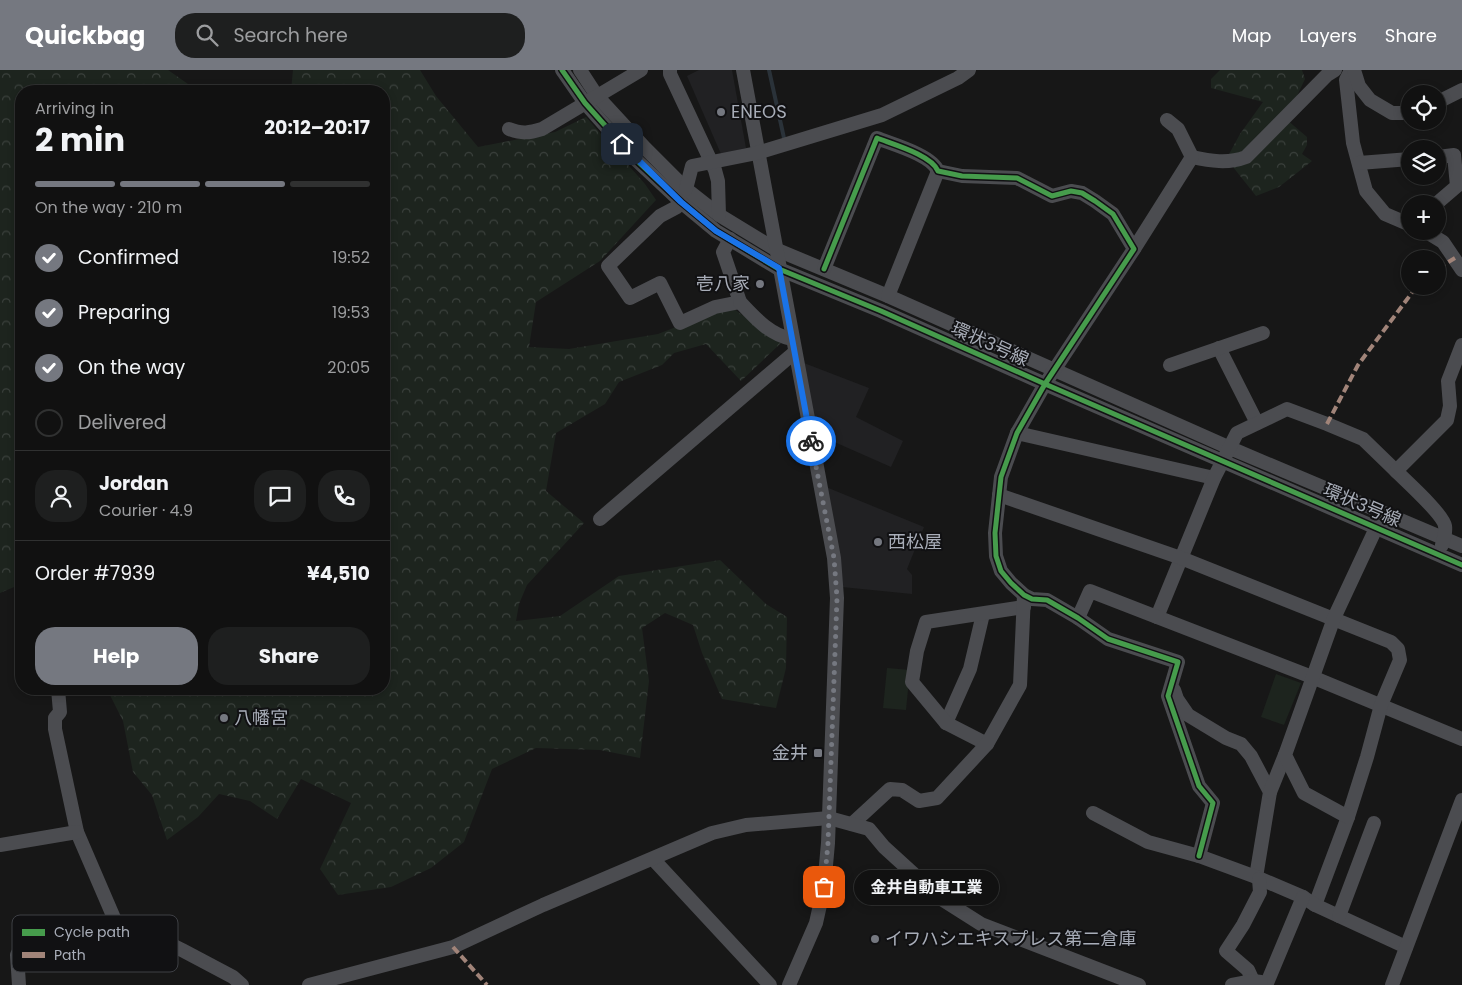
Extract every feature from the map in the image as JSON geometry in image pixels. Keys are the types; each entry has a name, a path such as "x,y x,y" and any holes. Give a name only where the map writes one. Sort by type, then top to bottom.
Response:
{"street":[{"name":"環状3号線","path":"562,70 591,100 645,148 683,195 716,231 779,268 1462,565"},
{"name":"環状3号線","path":"580,70 591,100"},
{"path":"510,129 519,134 536,131 641,70"},
{"path":"670,70 670,74 712,163 718,181 719,215"},
{"path":"743,70 834,558 837,598 829,818 824,887 816,923 789,985"},
{"path":"1192,157 1220,162 1236,161 1246,157 1327,75 1335,70"},
{"path":"1352,70 1359,86 1370,100 1392,113 1401,112"},
{"path":"1352,70 1346,80 1353,143 1366,191 1385,214 1401,220"},
{"path":"740,302 715,307 680,323 660,283 630,298 608,266 660,216 677,207 683,195 692,166 757,153 882,115 960,72"},
{"path":"1446,98 1462,90"},
{"path":"1167,120 1178,129 1192,157"},
{"path":"824,269 877,138 925,158 938,168 938,171 888,296"},
{"path":"1446,156 1454,155 1456,186 1446,195"},
{"path":"852,824 890,789 902,790 919,801 937,798 987,744 1020,684 1024,601 1001,571 996,556 1001,477 1017,433 1045,384 1192,157"},
{"path":"1359,162 1401,160"},
{"path":"938,171 962,176 1017,178 1052,196 1072,191 1082,193 1112,214 1134,249"},
{"name":"環状3号線","path":"683,195 775,249 888,296 1230,448 1462,546"},
{"path":"730,239 723,252 740,302 768,329 793,346"},
{"path":"1440,240 1462,270"},
{"path":"1170,365 1263,333"},
{"path":"1396,471 1448,420 1450,406 1448,381 1462,345"},
{"path":"600,519 793,346"},
{"path":"1219,348 1257,423"},
{"path":"1157,617 1214,478 1237,433 1287,410 1363,439 1435,511 1444,524 1444,538 1438,554"},
{"path":"1017,433 1214,478"},
{"path":"1000,495 1181,558 1334,618 1391,642 1398,649 1400,660 1381,705 1348,817 1315,905"},
{"path":"1253,981 1248,970 1226,951 1243,926 1260,892 1258,878 1270,792 1334,618 1376,526"},
{"path":"1078,618 1090,591 1312,677 1462,739"},
{"path":"987,744 946,723 912,682 917,651 926,622 983,614 1032,599 1047,600 1078,618 1108,639 1178,662 1168,696 1199,786 1213,803 1199,856"},
{"path":"946,723 970,669 983,614"},
{"path":"1172,679 1176,699 1188,715 1226,738 1241,744 1251,756 1270,792"},
{"path":"59,695 60,712 55,718 55,729 77,832 112,915"},
{"path":"1285,755 1304,793 1348,817"},
{"path":"1392,985 1462,800"},
{"path":"1093,813 1148,842 1199,856 1258,878 1406,947"},
{"path":"309,985 453,947 544,905 653,860 712,833 746,825 829,818 869,829 884,848 940,898 981,924 1139,985"},
{"path":"1339,916 1374,823"},
{"path":"0,845 77,832"},
{"path":"653,860 770,985"},
{"path":"1232,985 1253,981 1269,984 1302,897"},
{"path":"178,948 233,977 242,985"},
{"path":"18,972 19,985"}],"shaded area":[{"name":"ENEOS","path":"699,70 732,70 746,148 721,154 687,76"},
{"path":"804,363 869,388 856,417 903,441 891,467 814,433"},
{"name":"西松屋","path":"826,487 924,527 907,569 912,575 912,594 842,587"}],"green space":[{"path":"0,70 168,70 189,85 15,85 15,587 0,593"},
{"path":"293,70 420,70 436,96 478,147 555,132 586,117 645,184 656,200 600,261 536,302 529,347 569,349 658,334 730,306 781,343 741,381 706,344 674,353 662,365 619,382 605,404 556,433 546,491 584,523 527,585 519,604 516,621 560,616 619,576 720,560 766,604 787,617 786,668 776,708 722,699 702,653 693,625 665,613 642,628 649,681 640,758 600,750 536,748 492,769 464,842 431,868 391,887 338,895 320,869 351,803 301,779 277,819 250,801 219,794 198,817 167,840 152,795 133,772 123,721 110,695 390,695 390,85 292,85"},
{"path":"1220,70 1302,70 1305,79 1286,119 1307,137 1307,145 1302,154 1312,161 1279,187 1256,196 1233,167 1228,156 1240,134 1263,102 1211,88 1211,79"},
{"path":"887,668 910,670 906,710 883,708"},
{"path":"1276,674 1301,683 1284,725 1261,717"}],"waterway":[{"path":"769,70 784,138"}],"marked path":[{"path":"1446,263 1455,258"},
{"path":"1327,424 1358,365 1410,295"},
{"path":"453,947 487,985"}],"cycle path":[{"path":"562,70 585,103 634,158 681,202 716,231 779,269 881,311 1462,565"},
{"path":"824,269 877,138 920,155 934,165 938,171 962,176 1017,178 1052,196 1071,191 1082,193 1113,214 1134,249 1045,384 1017,433 1001,477 995,533 996,556 1001,571 1024,595 1032,599 1047,600 1078,618 1108,639 1178,662 1168,696 1199,786 1213,803 1199,856"}],"way so far":[{"path":"811,441 834,558 837,598 828,843 824,887"}],"place":[{"name":"ENEOS","path":"721,112"},
{"name":"壱八家","path":"760,284"},
{"name":"西松屋","path":"878,542"},
{"name":"八幡宮","path":"224,718"},
{"name":"金井","path":"818,753"},
{"name":"金井自動車工業","path":"824,887"},
{"name":"イワハシエキスプレス第二倉庫","path":"875,939"}],"route":[{"path":"622,144 634,158 681,202 716,231 779,268 811,441"}]}
